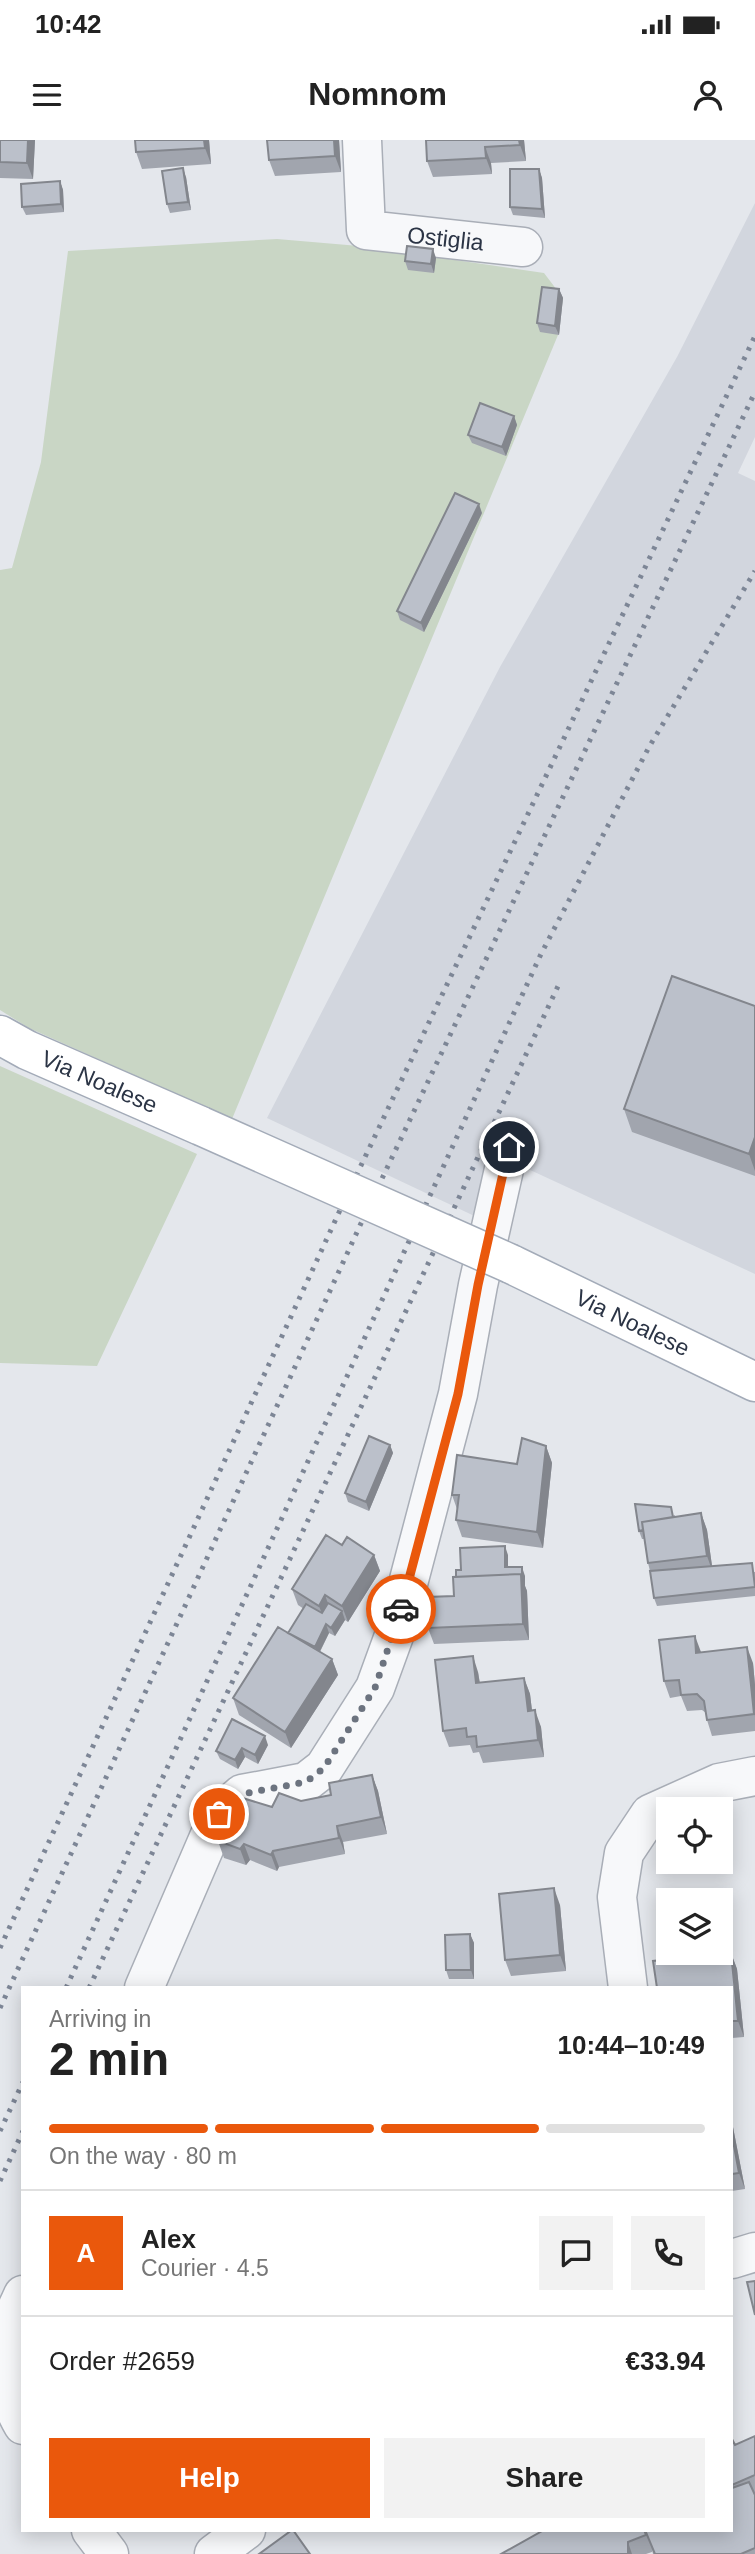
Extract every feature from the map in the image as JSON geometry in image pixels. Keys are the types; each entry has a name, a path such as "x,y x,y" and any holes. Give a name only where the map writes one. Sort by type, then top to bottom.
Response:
{"main road":[{"name":"Via Noalese","path":"0,1035 27,1050 511,1264 755,1382"}],"street":[{"name":"Ostiglia","path":"362,140 366,230 523,247"},
{"path":"145,1986 219,1814 242,1794 306,1782 315,1777 324,1768 375,1688 395,1633 458,1394 478,1285 509,1147"},
{"path":"628,1986 617,1897 625,1853 650,1814 719,1783 755,1776"},
{"path":"733,2259 755,2252"},
{"path":"21,2300 5,2341 5,2373 13,2407 21,2421"},
{"path":"92,2532 109,2554"},
{"path":"214,2554 243,2532"}],"shaded area":[{"path":"755,203 755,437 738,473 755,481 755,1274 515,1163 485,1221 267,1118 500,667 677,357"}],"green space":[{"path":"277,239 359,246 544,273 563,298 558,335 232,1119 29,1028 0,1010 0,570 12,568 41,462 68,251"},
{"path":"0,1066 197,1154 97,1366 0,1363"}],"building":[{"path":"0,140 28,140 27,163 0,162"},
{"path":"135,140 204,140 205,148 136,152"},
{"path":"267,140 334,140 335,156 269,160"},
{"path":"426,140 519,140 520,145 485,147 486,158 427,161"},
{"path":"183,168 188,202 167,204 162,171"},
{"path":"510,169 539,169 542,209 510,207"},
{"path":"60,181 61,204 22,207 21,184"},
{"path":"407,246 433,249 431,264 405,261"},
{"path":"542,287 559,289 555,326 537,323"},
{"path":"480,403 514,416 502,447 468,435"},
{"path":"455,493 479,504 421,623 397,611"},
{"path":"672,976 755,1006 755,1137 749,1154 624,1109"},
{"path":"369,1436 390,1445 366,1502 345,1493"},
{"path":"522,1438 546,1446 537,1532 456,1520 459,1495 452,1495 457,1455 517,1464"},
{"path":"635,1504 671,1507 673,1517 642,1522 643,1530 639,1531"},
{"path":"701,1513 707,1556 648,1563 642,1522"},
{"path":"326,1535 342,1545 347,1537 374,1555 342,1606 325,1595 319,1606 292,1589"},
{"path":"505,1546 505,1567 522,1567 522,1578 521,1574 456,1577 456,1570 461,1570 460,1548"},
{"path":"752,1563 755,1587 654,1598 650,1571"},
{"path":"521,1574 523,1624 428,1628 427,1597 454,1596 453,1577"},
{"path":"328,1603 342,1611 331,1628 326,1624 315,1647 288,1633 306,1604 322,1613"},
{"path":"278,1627 332,1659 285,1732 233,1698"},
{"path":"695,1636 696,1653 747,1647 754,1714 707,1720 704,1701 697,1694 681,1695 679,1680 664,1681 659,1640"},
{"path":"473,1656 476,1683 524,1678 528,1711 535,1710 538,1740 477,1747 476,1736 467,1737 466,1728 443,1731 435,1660"},
{"path":"232,1719 265,1736 255,1755 242,1748 235,1760 216,1751"},
{"path":"372,1775 381,1817 337,1826 339,1838 273,1851 271,1855 244,1844 240,1849 218,1841 236,1796 272,1807 279,1793 301,1801 331,1795 329,1783"},
{"path":"554,1888 560,1955 505,1960 499,1894"},
{"path":"470,1934 471,1970 446,1970 445,1935"},
{"path":"653,1961 656,1961 656,1965 732,1965 738,2021 733,2021 733,1986 657,1986"},
{"path":"733,2140 739,2173 733,2174"},
{"path":"755,2281 755,2315 747,2282"},
{"path":"755,2436 755,2475 733,2485 733,2441 735,2445"},
{"path":"749,2482 755,2495 755,2548 741,2554 655,2554 646,2532 733,2532 733,2488"},
{"path":"289,2532 294,2532 310,2554 259,2554"},
{"path":"540,2532 645,2532 646,2535 628,2542 628,2554 501,2554"}],"railway":[{"path":"0,1948 347,1195 755,336"},
{"path":"0,2008 369,1206 755,392"},
{"path":"67,1986 541,954 649,747 755,571"},
{"path":"90,1986 559,984"},
{"path":"0,2131 21,2086"},
{"path":"0,2181 21,2135"}],"way so far":[{"path":"219,1814 242,1794 306,1782 324,1768 375,1688 391,1647 401,1609"}],"route":[{"path":"401,1609 458,1394 478,1285 509,1147"}]}
